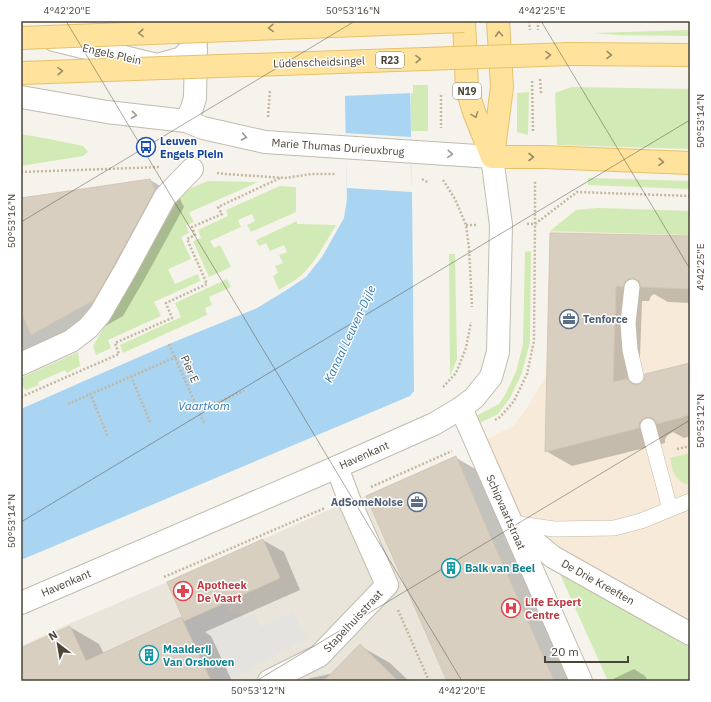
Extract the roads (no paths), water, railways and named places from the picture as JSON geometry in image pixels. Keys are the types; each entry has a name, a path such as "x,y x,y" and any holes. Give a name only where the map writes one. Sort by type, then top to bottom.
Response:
{"main road":[{"path":"21,38 464,21"},
{"name":"N19","path":"464,21 467,89 474,112 492,157"},
{"name":"N19","path":"492,157 502,87 498,21"},
{"name":"Lüdenscheidsingel","path":"21,73 570,54 690,56"},
{"path":"492,157 690,163"}],"street":[{"path":"21,97 107,112 186,121 195,98 197,21"},
{"name":"Engels Plein","path":"21,35 39,36 157,65 182,58 196,43"},
{"name":"Marie Thumas Durieuxbrug","path":"186,121 203,128 266,142 412,152 436,152 492,157"},
{"name":"Havenkant","path":"21,602 434,424 461,408 474,398 491,377 498,352 501,225 492,157"},
{"path":"22,361 71,341 88,328 100,314 165,197 192,169"},
{"name":"Schipvaartstraat","path":"461,408 581,681"},
{"name":"Stapelhuisstraat","path":"269,681 319,656 387,585 348,497 337,467"},
{"name":"De Drie Kreeften","path":"511,522 553,557 690,634"}],"lane":[{"path":"632,287 628,323 630,350 636,376"},
{"path":"648,426 670,509"},
{"path":"511,522 554,529 614,528 641,521 690,501"}],"water":[{"path":"341,21 409,21 414,391 410,396 21,560 21,409 169,344 257,308 306,277 322,257 344,218 347,199 345,98"}],"place":[{"name":"Leuven Engels Plein","path":"146,147"},
{"name":"Tenforce","path":"569,319"},
{"name":"AdSomeNoise","path":"417,502"},
{"name":"Balk van Beel","path":"451,568"},
{"name":"Apotheek De Vaart","path":"183,591"},
{"name":"Life Expert Centre","path":"511,608"},
{"name":"Maalderij Van Orshoven","path":"149,655"}],"water label":[{"name":"Kanaal Leuven-Dijle","path":"350,334"},
{"name":"Vaartkom","path":"204,406"}]}
